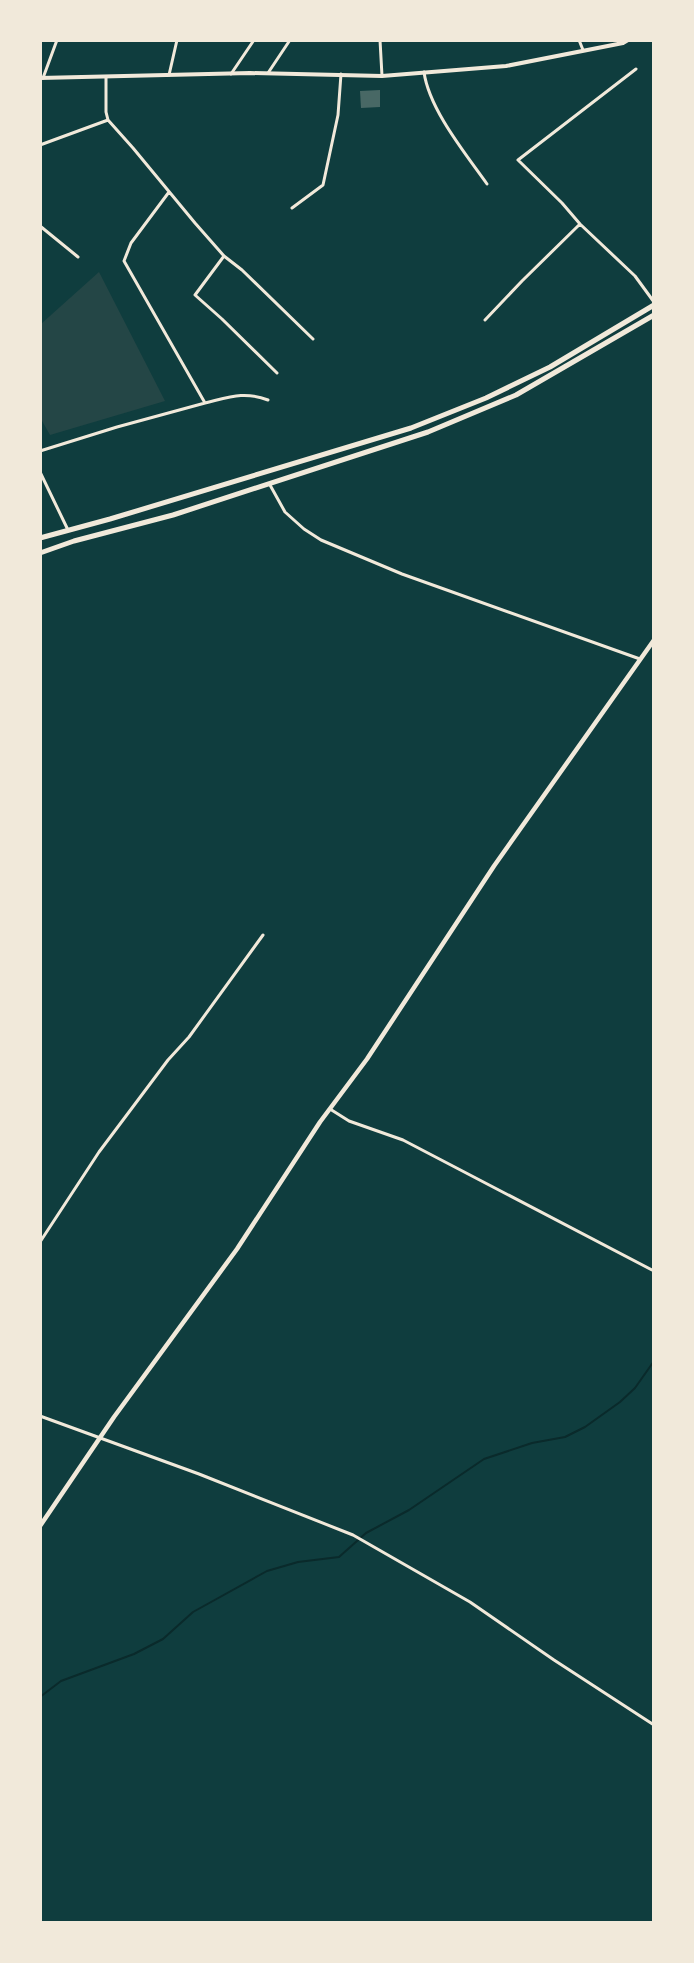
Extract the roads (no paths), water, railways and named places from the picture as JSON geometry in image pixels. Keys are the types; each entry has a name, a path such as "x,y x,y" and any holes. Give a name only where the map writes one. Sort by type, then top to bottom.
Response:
{"highway":[{"path":"40,538 411,428 486,398 550,367 654,304"},
{"path":"40,553 74,541 173,515 428,432 516,395 654,315"}],"main road":[{"path":"40,1526 237,1249 320,1122 357,1074 494,866 654,640"}],"street":[{"path":"57,40 42,78 268,73 382,76 506,66 623,43 628,40"},
{"path":"169,75 177,40"},
{"path":"231,74 254,40"},
{"path":"268,73 290,40"},
{"path":"380,40 382,76"},
{"path":"579,40 583,50"},
{"path":"636,69 518,160 634,276 654,304"},
{"path":"424,72 426,88 434,103 487,184"},
{"path":"292,208 322,185 338,115 341,74"},
{"path":"106,77 108,120 224,256 313,339"},
{"path":"40,145 108,120"},
{"path":"169,192 131,243 124,261 205,404"},
{"path":"485,320 580,224"},
{"path":"40,226 78,256"},
{"path":"224,256 195,295 277,373"},
{"path":"40,451 231,396 253,395 268,400"},
{"path":"40,472 68,531"},
{"path":"269,483 285,512 321,540 402,574 640,659"},
{"path":"40,1242 99,1152 168,1060 189,1037 263,935"},
{"path":"330,1109 349,1121 403,1140 654,1271"},
{"path":"40,1416 102,1437 353,1534 470,1602 654,1725"}],"waterway":[{"path":"40,1697 61,1681 134,1654 163,1639 193,1612 267,1571 298,1562 339,1557 366,1533 409,1510 484,1459 532,1443 565,1437 585,1427 620,1402 635,1388 654,1361"}]}
